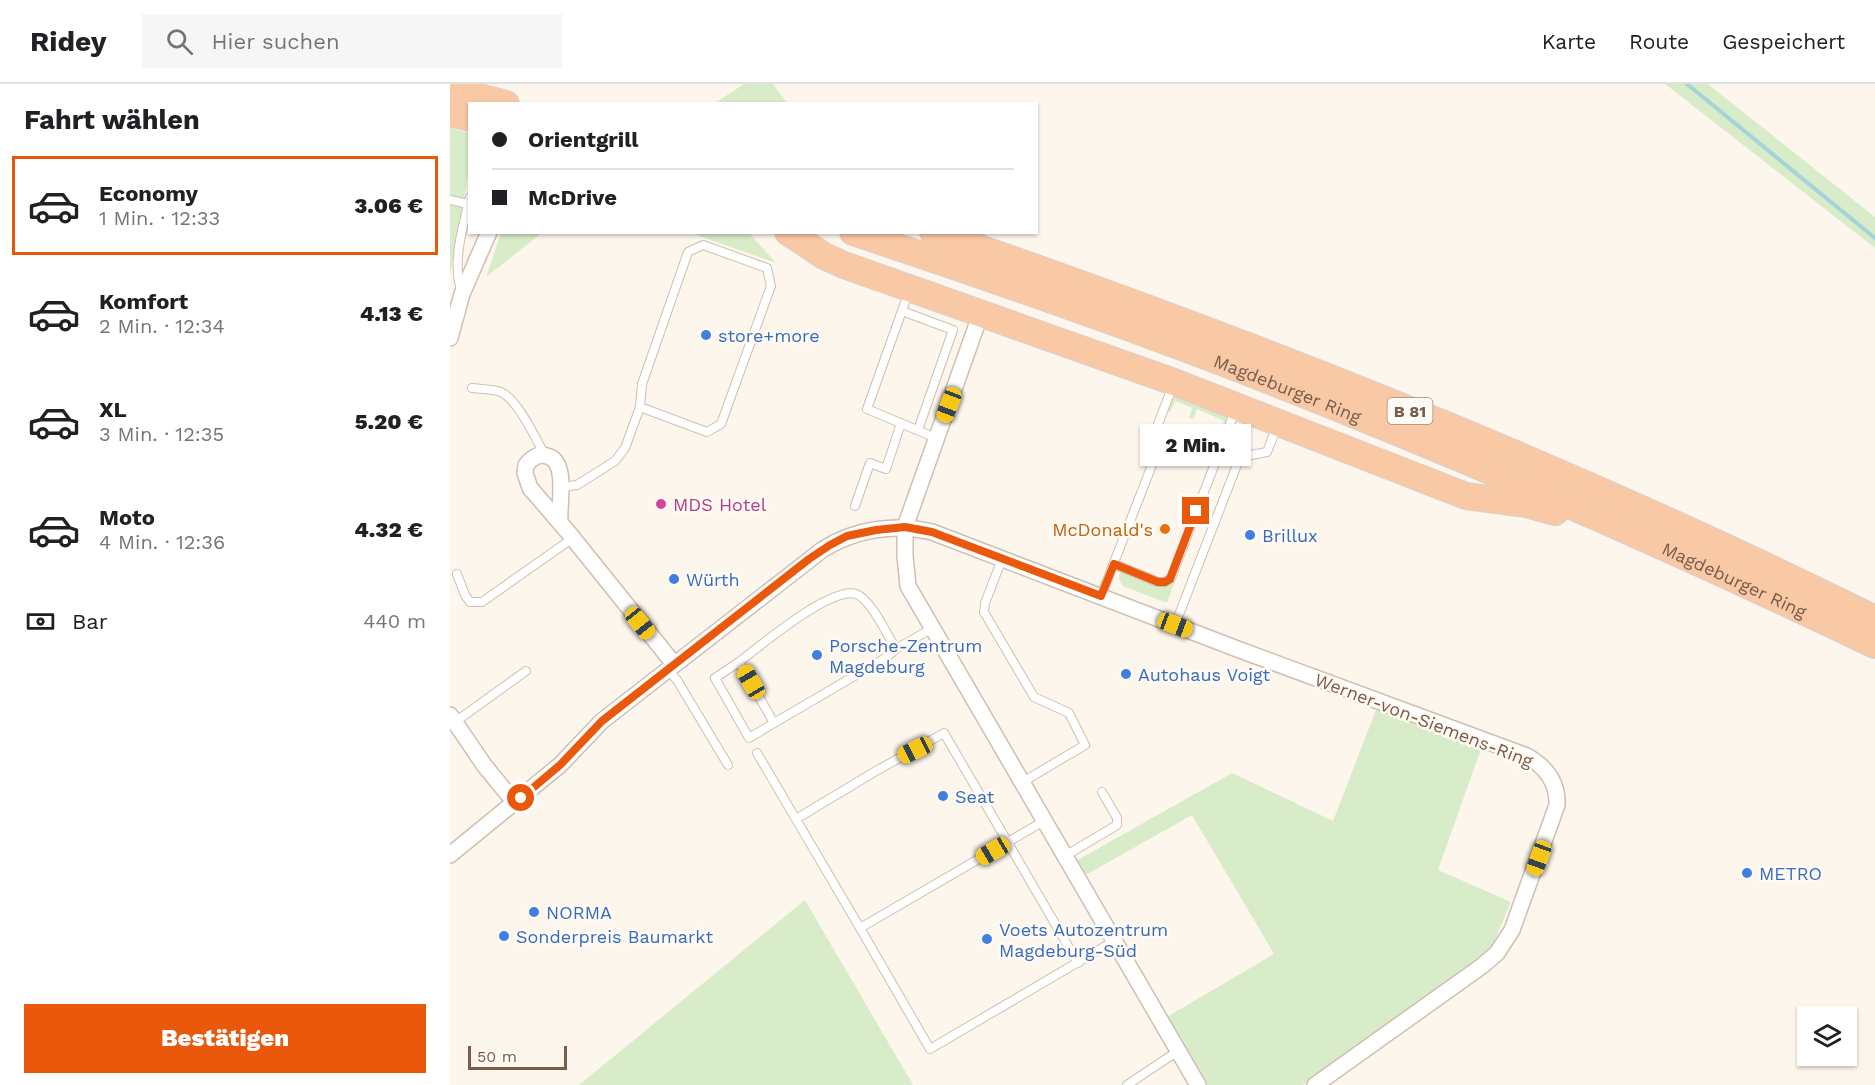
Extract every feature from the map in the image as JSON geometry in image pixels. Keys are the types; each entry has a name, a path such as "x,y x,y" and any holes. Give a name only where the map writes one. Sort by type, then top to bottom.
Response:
{"highway":[{"path":"450,89 499,102"},
{"path":"450,113 468,118"},
{"path":"792,234 824,256 905,300 981,313 1174,382 1466,496 1539,507 1605,531 1640,537"},
{"name":"Magdeburger Ring","path":"859,234 1019,288 1253,374 1475,464 1735,578 1875,645"},
{"name":"Magdeburger Ring","path":"939,234 1259,350 1411,411 1663,519 1875,619"}],"street":[{"path":"450,338 462,294 488,234"},
{"path":"981,313 905,527 908,586 1198,1085"},
{"path":"560,523 561,474 559,467 555,460 545,455 536,456 526,465 526,481 560,523 573,538 670,666"},
{"name":"Werner-von-Siemens-Ring","path":"450,855 560,765 602,721 809,559 830,545 859,533 905,527 932,532 1527,756 1546,771 1555,787 1557,805 1512,930 1497,953 1315,1085"},
{"path":"452,718 484,765 515,803"}],"lane":[{"path":"450,200 468,200"},
{"path":"462,294 457,264 468,205"},
{"path":"561,487 577,485 615,461 625,448 640,407 642,384 688,252 703,245 767,268 771,286 721,424 707,432 640,407"},
{"path":"918,430 953,330 905,300 867,409 936,438"},
{"path":"1101,596 1159,447 1155,439 1155,432 1174,382"},
{"path":"472,388 499,392 508,397 545,455"},
{"path":"1114,564 1158,582 1170,579 1237,406"},
{"path":"1175,625 1240,457 1267,452 1278,422"},
{"path":"855,506 870,462 885,469 901,423"},
{"path":"457,574 470,602 482,602 573,538"},
{"path":"1002,559 985,603 984,612 1034,697 1069,713 1086,745 1021,783"},
{"path":"896,650 867,602 857,594 845,592 792,621 715,678 749,738 887,657 931,629"},
{"path":"739,662 774,723"},
{"path":"670,666 728,765"},
{"path":"452,718 526,671"},
{"path":"796,819 876,771 945,734 1078,963"},
{"path":"757,753 930,1049 1114,941"},
{"path":"1065,856 1117,825 1117,819 1102,792"},
{"path":"860,928 1044,821"},
{"path":"1127,1085 1178,1051"}],"green space":[{"path":"744,84 773,84 786,102 717,102"},
{"path":"1665,84 1708,84 1875,217 1875,248"},
{"path":"450,128 468,132 468,176 450,275"},
{"path":"501,234 541,234 486,277"},
{"path":"694,234 750,234 776,263"},
{"path":"1171,393 1231,411 1223,432 1221,431 1224,421 1197,409 1193,419 1189,418 1192,408 1175,401 1170,412 1166,411"},
{"path":"1120,571 1160,586 1166,586 1175,581 1167,603 1123,586 1119,579"},
{"path":"1376,710 1481,749 1438,870 1511,902 1492,947 1468,967 1303,1085 1205,1085 1165,1018 1274,954 1192,815 1084,876 1076,861 1232,773 1333,821"},
{"path":"805,900 913,1085 579,1085"}],"waterway":[{"path":"1687,84 1875,238"}],"place":[{"name":"store+more","path":"706,335"},
{"name":"MDS Hotel","path":"661,504"},
{"name":"McDonald's","path":"1165,529"},
{"name":"Brillux","path":"1250,535"},
{"name":"Würth","path":"674,579"},
{"name":"Porsche-Zentrum Magdeburg","path":"817,655"},
{"name":"Autohaus Voigt","path":"1126,674"},
{"name":"Seat","path":"943,796"},
{"name":"METRO","path":"1747,873"},
{"name":"NORMA","path":"534,912"},
{"name":"Sonderpreis Baumarkt","path":"504,936"},
{"name":"Voets Autozentrum Magdeburg-Süd","path":"987,939"}],"route":[{"path":"521,798 560,765 602,721 638,692 809,559 847,536 876,530 918,528 1101,596 1114,564 1158,582 1170,579 1196,511"}]}
